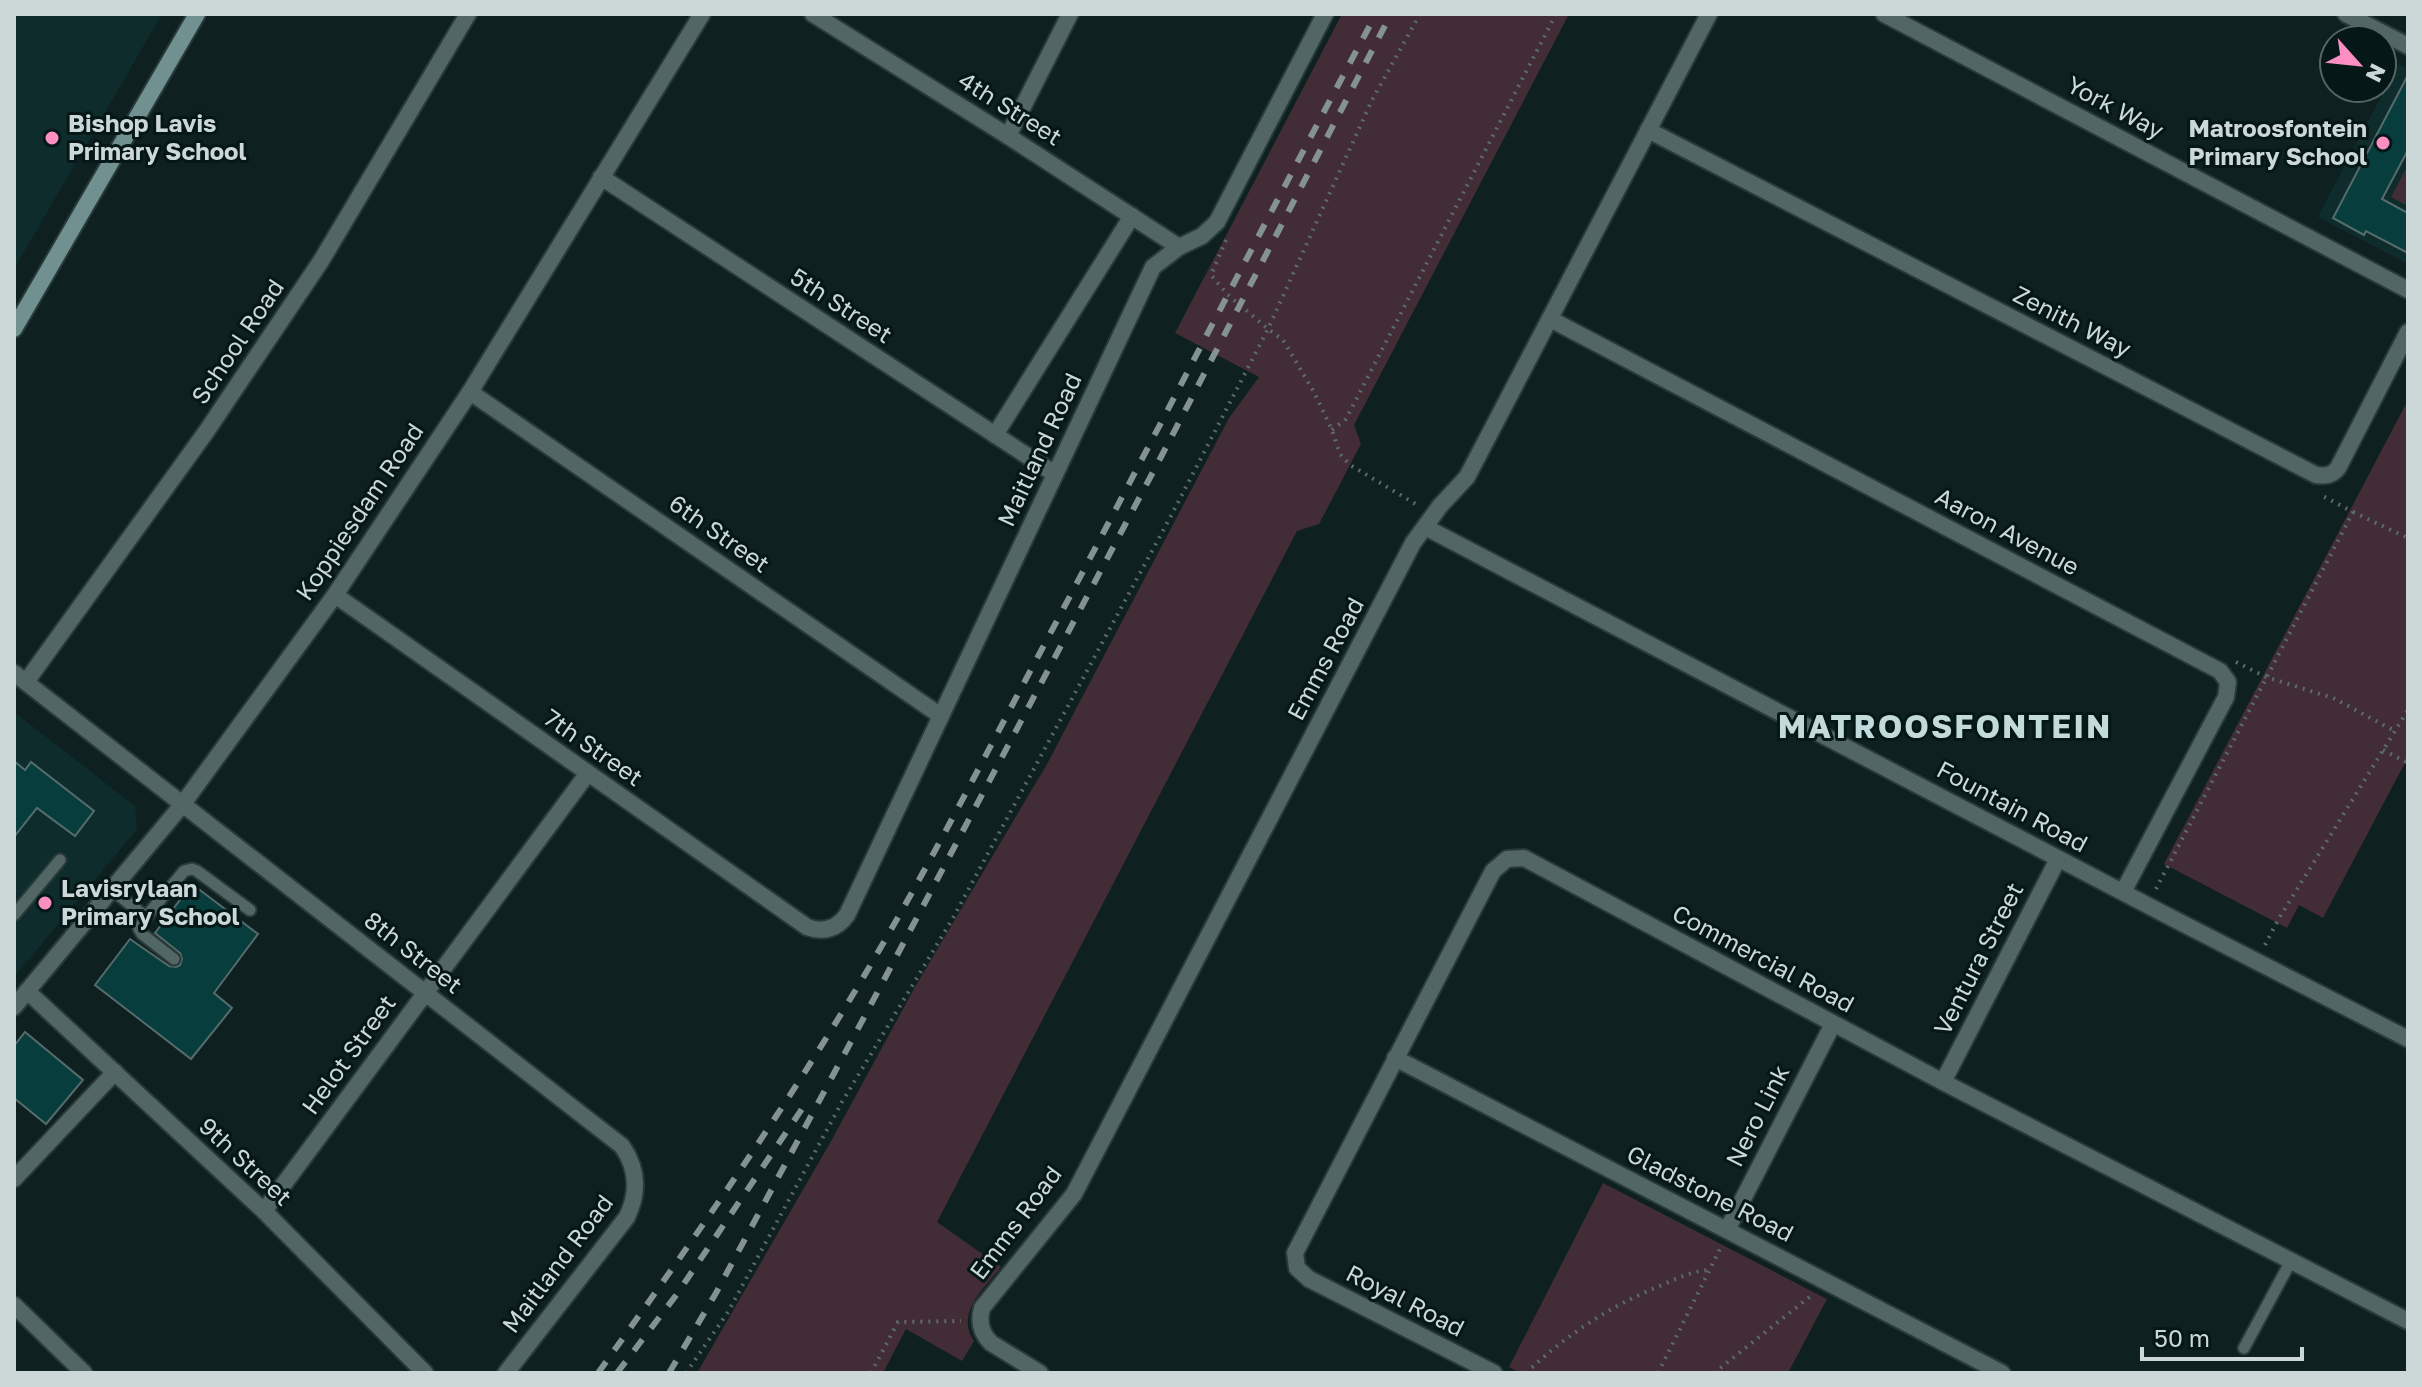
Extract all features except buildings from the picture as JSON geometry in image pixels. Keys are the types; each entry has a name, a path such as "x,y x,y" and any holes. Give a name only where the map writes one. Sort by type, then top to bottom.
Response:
{"street":[{"path":"14,329 197,14"},
{"name":"School Road","path":"20,678 206,432 321,261 468,14"},
{"name":"Koppiesdam Road","path":"18,1001 182,805 335,595 470,392 702,14"},
{"name":"4th Street","path":"813,14 1179,247"},
{"path":"1008,136 1070,14"},
{"path":"1212,229 1325,14"},
{"name":"Emms Road","path":"980,1322 986,1302 1074,1194 1413,543 1467,477 1709,14"},
{"name":"York Way","path":"1884,14 2408,290"},
{"path":"2346,14 2408,46"},
{"name":"Zenith Way","path":"1648,130 2316,475 2329,475 2338,468 2408,332"},
{"name":"5th Street","path":"601,177 1055,474"},
{"path":"995,435 1132,216"},
{"name":"Maitland Road","path":"828,930 847,915 1153,267 1179,247 1212,229"},
{"name":"Aaron Avenue","path":"1550,319 2220,671 2228,682 2226,697 2123,892"},
{"name":"6th Street","path":"470,392 941,716"},
{"name":"Fountain Road","path":"1430,521 2058,859 2408,1039"},
{"name":"7th Street","path":"335,595 807,927 828,930"},
{"name":"8th Street","path":"20,678 614,1138"},
{"name":"Helot Street","path":"264,1211 588,773"},
{"name":"Commercial Road","path":"1297,1268 1295,1253 1493,871 1507,859 1524,858 1943,1082 2408,1321"},
{"name":"Ventura Street","path":"1943,1082 2058,859"},
{"name":"9th Street","path":"18,1001 115,1072 264,1211 425,1373"},
{"name":"Nero Link","path":"1727,1230 1833,1024"},
{"name":"Gladstone Road","path":"1395,1058 2002,1373"},
{"path":"14,1179 115,1072"},
{"name":"Maitland Road","path":"506,1373 627,1217 633,1205 636,1192 633,1166 614,1138"},
{"name":"Royal Road","path":"1297,1268 1309,1279 1494,1373"},
{"path":"14,1305 84,1373"},
{"path":"980,1322 981,1330 991,1343 1040,1373"}],"lane":[{"path":"14,915 60,860"},
{"path":"174,959 140,932 140,926 184,871 197,871 250,910"},
{"path":"112,890 146,917"},
{"path":"2244,1348 2291,1261"}],"path":[{"path":"686,1373 728,1312 842,1102 953,918 1172,514 1268,329 1372,100 1420,14"},
{"path":"1332,430 1346,419 1556,14"},
{"path":"1212,229 1226,240 1211,275 1227,294 1283,340 1299,363 1332,430 1340,454 1350,465 1430,521"},
{"path":"2319,494 2408,538"},
{"path":"2156,889 2353,512"},
{"path":"2234,661 2266,677 2333,698 2395,731"},
{"path":"2257,961 2278,920 2408,710"},
{"path":"2383,750 2408,763"},
{"path":"1658,1373 1727,1230"},
{"path":"1526,1373 1556,1345 1597,1316 1648,1290 1695,1271 1709,1270"},
{"path":"1714,1373 1812,1295 1822,1279"},
{"path":"871,1373 898,1322 980,1322"}],"shaded area":[{"name":"Bishop Lavis Primary School","path":"14,14 162,14 14,269"},
{"path":"1342,14 1569,14 1354,425 1361,444 1319,524 1297,531 937,1222 1001,1267 970,1311 969,1331 974,1341 962,1361 906,1329 883,1373 697,1373 830,1143 915,987 1047,764 1229,418 1259,377 1175,333"},
{"name":"Matroosfontein Primary School","path":"2398,64 2408,69 2408,264 2318,217 2377,104 2398,104"},
{"path":"2408,165 2408,206 2391,197"},
{"path":"2408,400 2408,757 2323,918 2299,905 2287,928 2164,864"},
{"name":"Lavisrylaan Primary School","path":"14,712 135,806 137,829 14,977"},
{"path":"1603,1183 1827,1299 1788,1373 1520,1373 1509,1367"}],"railway":[{"path":"598,1373 780,1110 881,947 963,798 1376,14"},
{"path":"669,1373 716,1293 868,1010 1391,14"},
{"path":"617,1373 677,1294 808,1100"}],"place":[{"name":"Bishop Lavis Primary School","path":"52,138"},
{"name":"Matroosfontein Primary School","path":"2383,143"},
{"name":"Lavisrylaan Primary School","path":"45,903"}],"district":[{"name":"MATROOSFONTEIN","path":"1945,727"}]}
